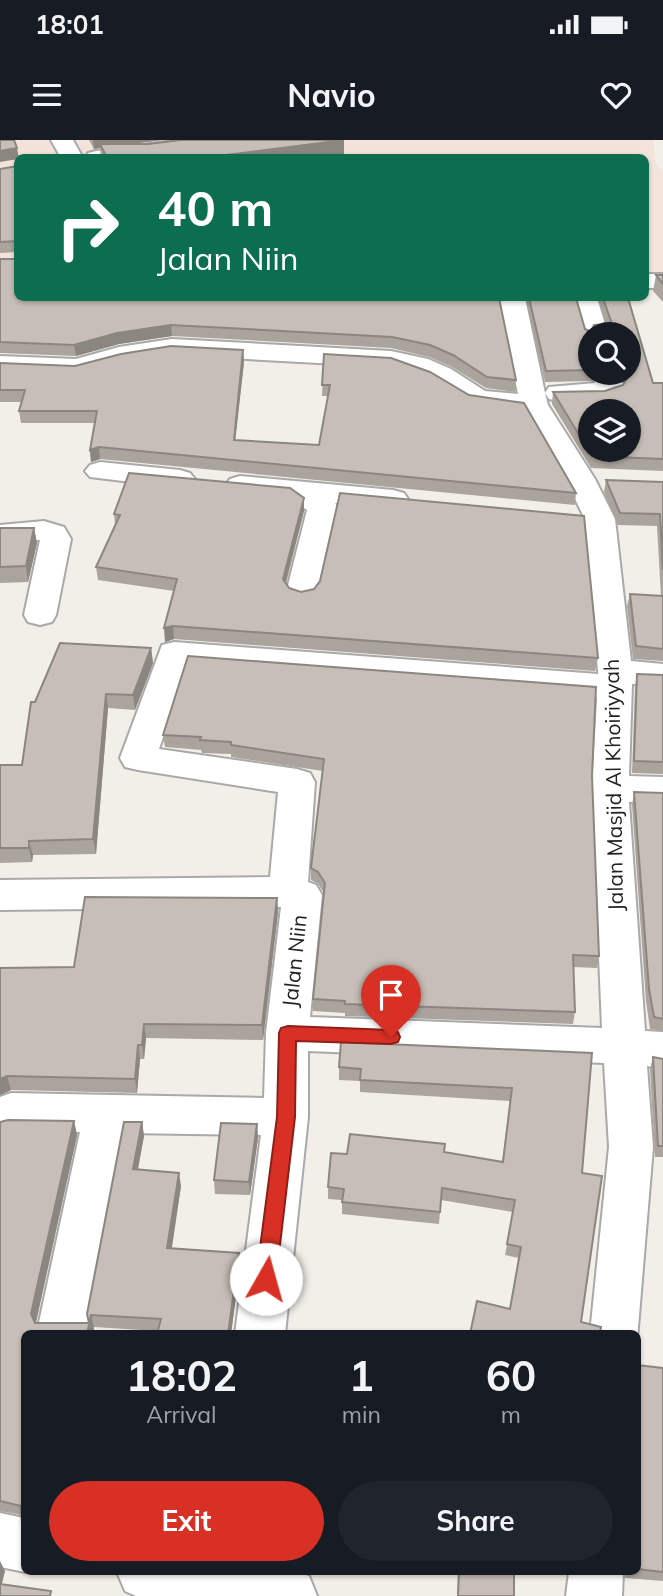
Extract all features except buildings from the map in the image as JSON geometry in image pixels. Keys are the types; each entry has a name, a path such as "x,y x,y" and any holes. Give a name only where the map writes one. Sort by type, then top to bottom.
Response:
{"street":[{"path":"126,154 231,140"},
{"name":"Jalan Masjid Al Khoiriyyah","path":"513,301 533,399 565,458 594,480 587,518 614,679 610,788 613,864 644,1048 631,1147 615,1330"},
{"path":"586,301 592,322"},
{"path":"0,364 77,367 119,355 172,347 391,359 418,365 441,375 478,398 533,399 603,392 610,388 609,385"},
{"path":"100,471 423,502"},
{"path":"300,491 323,507 302,593"},
{"path":"0,534 44,530 53,534 56,539 40,615"},
{"path":"288,892 297,782 138,758 174,653 614,679 663,675"},
{"path":"610,788 663,790"},
{"name":"Jalan Niin","path":"0,895 288,892 302,895 288,1033 644,1048"},
{"path":"260,1330 286,1117 288,1033"},
{"path":"0,1116 11,1112 286,1117"},
{"path":"64,1330 106,1114"},
{"path":"0,1540 21,1544"},
{"path":"594,1596 596,1575"},
{"path":"195,1581 289,1596"}],"shaded area":[{"path":"0,140 653,140 656,164 663,172 663,284 649,284 649,154 14,154 14,264 0,264"}],"route":[{"path":"266,1279 286,1117 288,1033 391,1037"}]}
